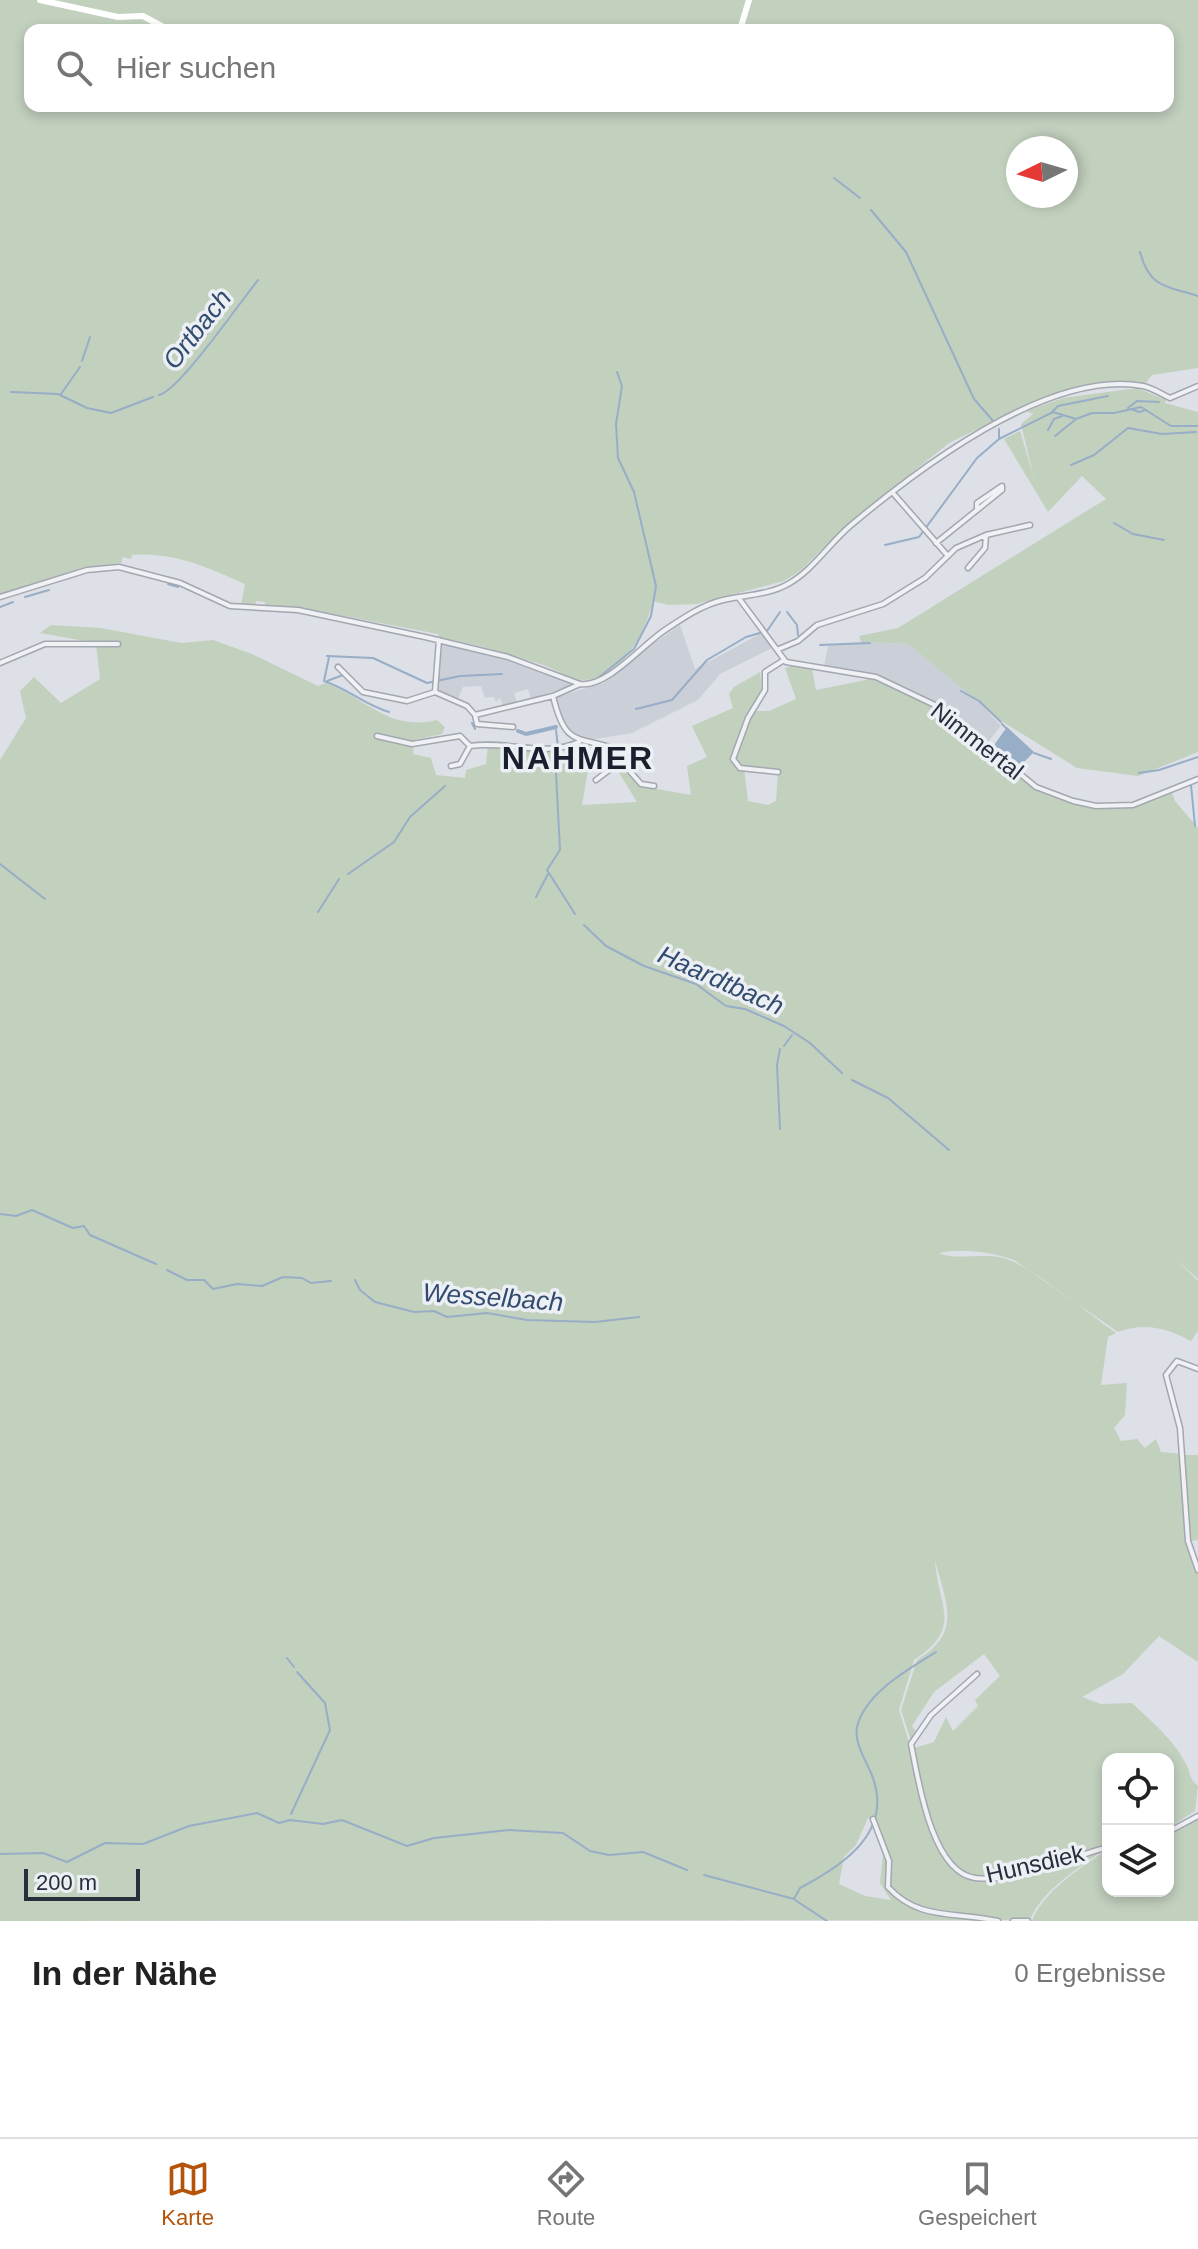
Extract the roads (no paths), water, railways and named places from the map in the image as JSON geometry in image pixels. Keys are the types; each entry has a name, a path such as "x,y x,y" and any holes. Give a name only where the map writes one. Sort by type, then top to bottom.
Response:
{"street":[{"path":"40,0 118,17 149,18 159,24"},
{"path":"742,24 749,0"},
{"path":"475,715 553,696 580,684 602,680 642,646 701,607 791,583 850,527 951,447 1036,404 1064,395 1127,385 1150,388 1170,398 1198,386"},
{"path":"936,543 1002,490 1002,486 977,503 977,508"},
{"path":"893,493 948,556"},
{"path":"779,649 798,641 817,625 883,604 925,578 956,548 986,535 1030,525"},
{"path":"968,568 985,548 986,535"},
{"path":"0,597 87,570 110,567 180,583 230,606 270,611 298,610 439,640 547,670 580,684"},
{"path":"738,597 779,649 784,660 765,672 765,690 755,704 733,759 740,768 778,772"},
{"path":"434,686 439,640"},
{"path":"0,663 45,644 118,644"},
{"name":"Nimmertal","path":"784,660 876,677 939,707 1036,787 1073,801 1096,806 1133,805 1198,779"},
{"path":"338,667 363,692 407,701 434,686"},
{"path":"434,686 467,706 475,715 477,724 513,727"},
{"path":"553,696 559,724 579,742 619,750 621,761 641,784 654,786"},
{"path":"377,736 412,744 460,736 470,746"},
{"path":"470,746 494,742 557,751 579,742"},
{"path":"451,766 460,764 470,746"},
{"path":"596,780 621,761"},
{"path":"1198,1369 1177,1361 1166,1375 1180,1428 1188,1541 1198,1570"},
{"name":"Hunsdiek","path":"977,1674 931,1715 911,1744 933,1837 967,1876 1002,1876 1102,1849"},
{"path":"1174,1829 1198,1816"},
{"path":"874,1821 889,1861 888,1887 915,1913 928,1919 978,1917 998,1921"},
{"path":"1013,1921 1028,1921"}],"water":[{"path":"1007,727 1034,752 1021,765 992,748"}],"waterway":[{"path":"834,178 860,198"},
{"path":"871,210 906,252 974,399 994,422"},
{"path":"1140,252 1149,274 1155,280 1198,296"},
{"name":"Ortbach","path":"159,395 194,363 258,280"},
{"path":"82,361 90,337"},
{"path":"61,394 80,367"},
{"path":"598,678 634,649 651,616 656,586 634,492 618,458 616,424 622,386 617,372"},
{"name":"Ortbach","path":"11,392 58,394 87,408 111,413 153,397"},
{"path":"1051,413 1058,406 1108,396"},
{"path":"1128,408 1137,401 1159,402"},
{"path":"885,545 919,537 977,458 999,439 1053,412 1076,419 1092,413 1114,413 1141,407 1171,426 1198,426"},
{"path":"1131,409 1139,412 1146,410"},
{"path":"1048,430 1054,419 1062,416"},
{"path":"1055,436 1075,420"},
{"path":"1071,465 1094,455 1128,428 1162,434 1196,432"},
{"path":"999,429 999,439"},
{"path":"1114,523 1133,534 1164,540"},
{"name":"NAHMER","path":"168,584 178,587"},
{"name":"NAHMER","path":"25,597 49,590"},
{"name":"NAHMER","path":"0,607 13,602"},
{"name":"NAHMER","path":"636,709 672,700 707,660 746,637 767,631 780,612"},
{"path":"787,612 797,625 798,635"},
{"path":"820,645 870,643"},
{"name":"NAHMER","path":"327,656 373,658 427,683 460,676 502,674"},
{"path":"329,657 324,681 389,712"},
{"path":"327,681 343,675"},
{"path":"961,691 979,701 1001,722"},
{"path":"472,723 475,729"},
{"path":"1002,724 1006,728"},
{"path":"518,731 526,734 556,727"},
{"name":"Haardtbach","path":"556,730 558,747"},
{"name":"Haardtbach","path":"559,753 556,773 560,850 547,870 575,914"},
{"path":"1034,753 1051,759"},
{"path":"1139,773 1198,757"},
{"path":"1191,785 1195,826"},
{"path":"348,874 394,842 410,817 445,786"},
{"path":"0,864 45,899"},
{"path":"536,897 548,874"},
{"path":"318,912 339,879"},
{"name":"Haardtbach","path":"584,925 606,946 644,966 696,984 726,1006 745,1009 784,1026 810,1043 842,1073"},
{"path":"784,1046 792,1035"},
{"path":"780,1049 777,1065 780,1129"},
{"name":"Haardtbach","path":"852,1080 888,1098 949,1150"},
{"name":"Wesselbach","path":"0,1214 16,1216 32,1210 73,1228 84,1226 90,1235 156,1264"},
{"name":"Wesselbach","path":"167,1270 187,1280 204,1280 213,1289 237,1284 262,1286 283,1277 302,1278 311,1283 331,1281"},
{"name":"Wesselbach","path":"355,1280 360,1290 375,1302 414,1312 434,1311 447,1317 487,1313 527,1320 595,1322 639,1317"},
{"path":"704,1875 794,1899 800,1888 849,1856 862,1843 876,1812 877,1793 857,1739 857,1727 862,1715 889,1683 936,1652"},
{"path":"287,1658 294,1667"},
{"path":"291,1814 330,1730 325,1703 297,1672"},
{"path":"0,1854 43,1853 67,1862 105,1843 143,1844 189,1826 257,1813 279,1823 290,1820 323,1824 342,1820 407,1846 434,1838 509,1830 563,1833 590,1851 609,1855 643,1852 687,1870"},
{"path":"795,1900 827,1921"}],"district":[{"name":"NAHMER","path":"578,758"}]}
